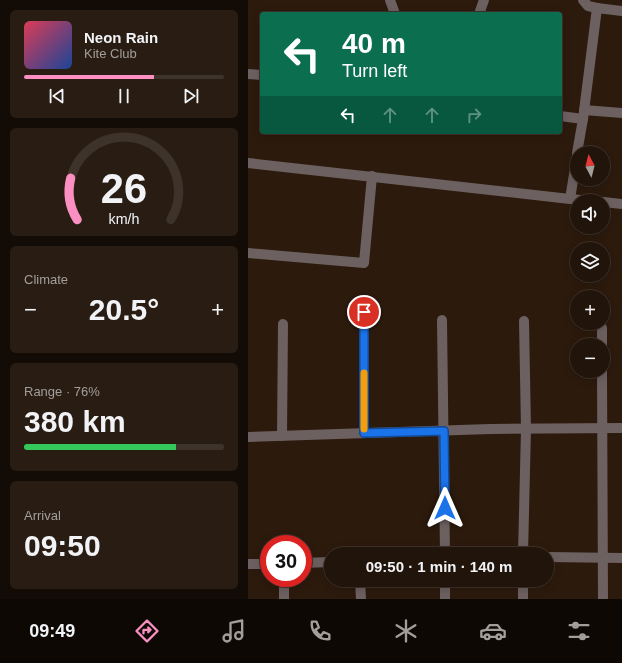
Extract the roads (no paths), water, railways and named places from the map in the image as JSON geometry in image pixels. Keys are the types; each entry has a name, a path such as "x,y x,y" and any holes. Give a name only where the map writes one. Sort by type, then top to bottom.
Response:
{"street":[{"path":"390,0 395,12"},
{"path":"480,12 484,0"},
{"path":"583,0 588,6 622,11"},
{"path":"578,146 584,114 597,8"},
{"path":"248,74 260,75"},
{"path":"562,116 622,113"},
{"path":"248,163 570,199"},
{"path":"248,253 364,263 372,176"},
{"path":"610,203 622,204"},
{"path":"364,312 364,433"},
{"path":"442,320 445,547"},
{"path":"523,547 526,429 524,321"},
{"path":"282,436 283,324"},
{"path":"602,378 603,599"},
{"path":"248,437 526,429 622,428"},
{"path":"554,557 622,558"},
{"path":"312,563 324,562"},
{"path":"248,564 260,564"},
{"path":"284,587 284,599"},
{"path":"360,587 361,599"},
{"path":"444,599 445,587"},
{"path":"523,587 523,599"}]}
